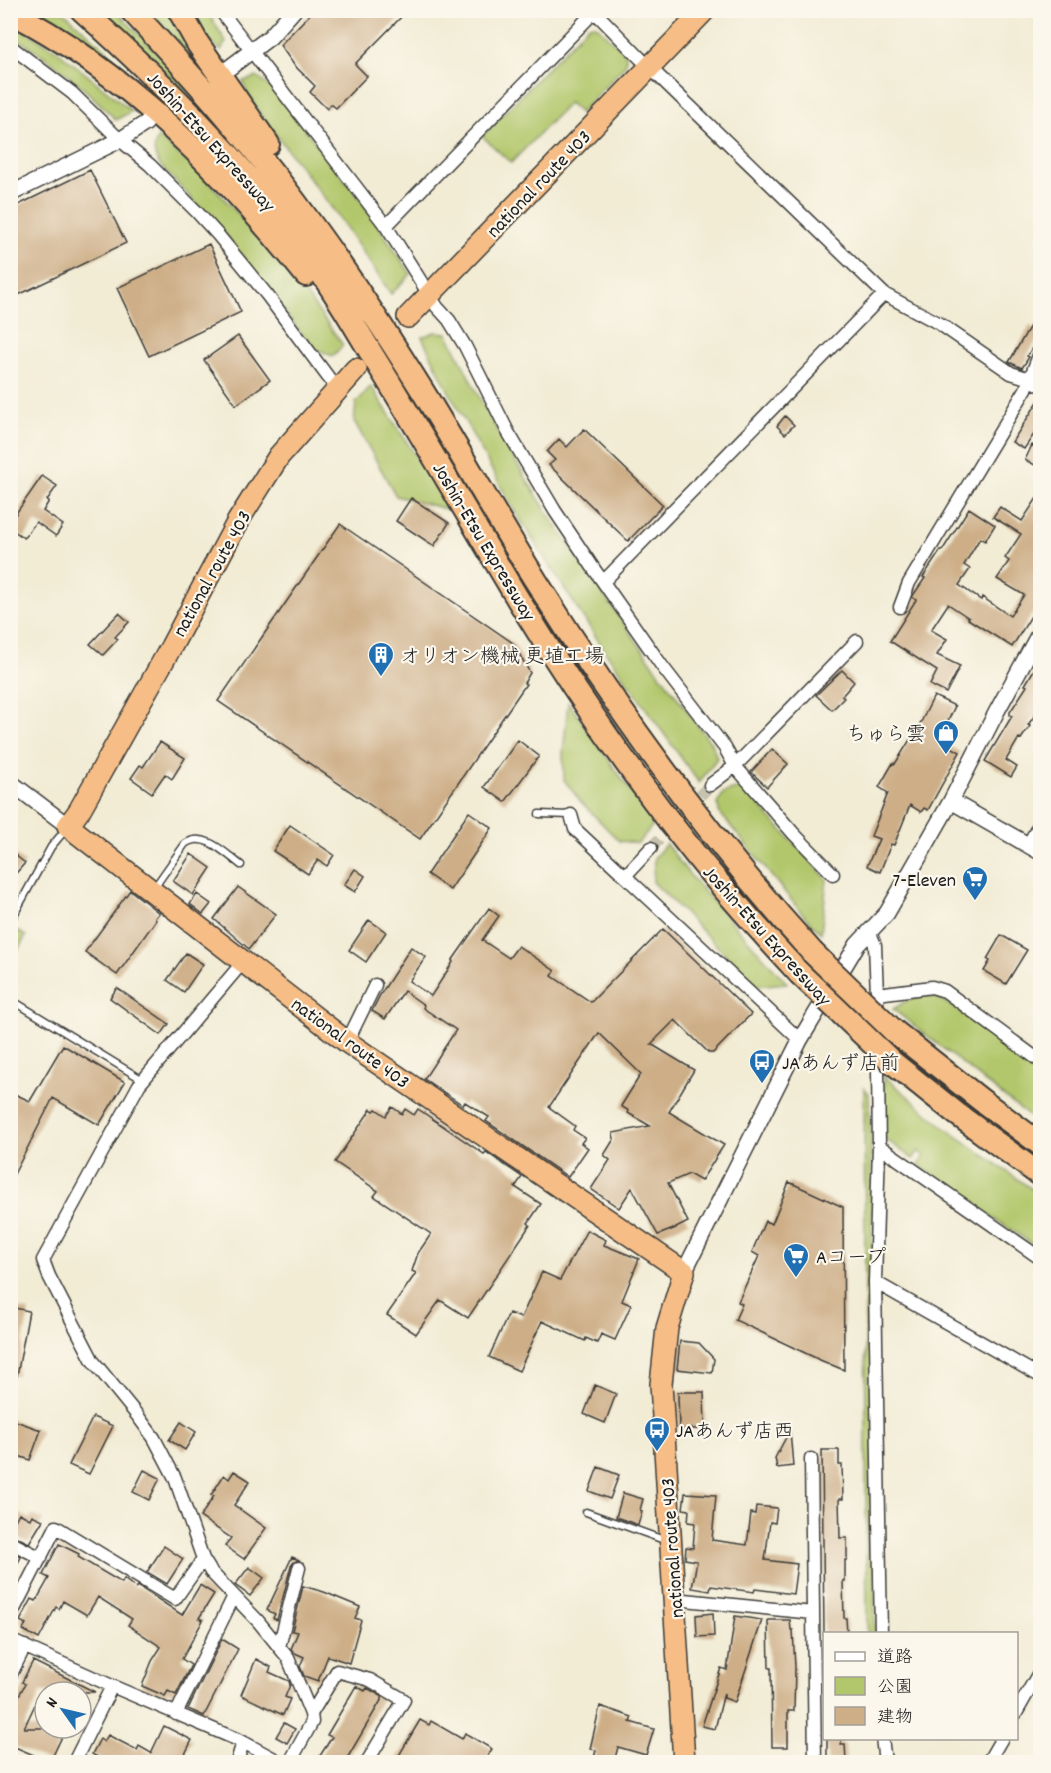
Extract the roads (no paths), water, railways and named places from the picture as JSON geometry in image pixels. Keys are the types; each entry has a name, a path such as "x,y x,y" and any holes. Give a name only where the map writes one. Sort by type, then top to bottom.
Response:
{"highway":[{"name":"Joshin-Etsu Expressway","path":"82,10 203,125 244,171 309,255 426,442 520,602 603,729 691,849 799,973 892,1062 957,1114 1041,1175"},
{"name":"Joshin-Etsu Expressway","path":"131,10 223,110 311,224 354,285 422,390 531,573 626,717 715,838 763,897 812,951 894,1031 971,1093 1041,1144"},
{"path":"179,10 218,73 378,310 422,390"},
{"name":"national route 403","path":"667,50 690,10"},
{"name":"national route 403","path":"408,317 705,10"},
{"path":"10,12 60,40 95,65 132,94 210,166 256,216 329,304 426,442"},
{"name":"national route 403","path":"356,369 279,456 244,512 108,760 68,826 347,1042 684,1272 667,1328 661,1384 684,1762"}],"street":[{"path":"220,10 386,226 429,295 449,320 465,346 524,461 555,511 662,666 725,748 735,766 832,874"},
{"path":"229,68 270,38 294,10"},
{"path":"386,226 593,11 884,294 940,324 1011,373 1035,382"},
{"path":"10,46 72,93 196,210 267,295 337,389"},
{"path":"10,194 120,140 146,123"},
{"path":"603,582 884,294"},
{"path":"900,607 909,583 1026,389 1035,382 1041,353"},
{"path":"684,1272 800,1040 857,945 887,913 951,801 1041,632"},
{"path":"710,785 735,766 857,641"},
{"path":"10,782 68,826"},
{"path":"951,801 1034,849 1041,823"},
{"path":"571,815 575,829 800,1040"},
{"path":"625,876 651,848"},
{"path":"870,933 875,945 877,994 879,1146 875,1282 880,1632"},
{"path":"243,962 143,1080 43,1260 93,1361 154,1437 175,1478 203,1559 211,1572 258,1621 288,1658 311,1714 312,1722 290,1762"},
{"path":"347,1042 375,985"},
{"path":"877,994 932,987 945,991 1041,1061"},
{"path":"879,1146 1041,1258"},
{"path":"875,1282 1041,1376"},
{"path":"811,1459 815,1762"},
{"path":"10,1617 56,1527 175,1599 203,1559"},
{"path":"10,1542 41,1558"},
{"path":"279,1647 299,1568"},
{"path":"176,1714 234,1596"},
{"path":"675,1599 813,1613"},
{"path":"10,1640 243,1742 280,1762"},
{"path":"10,1676 25,1646"},
{"path":"311,1714 337,1671 370,1680 404,1700 367,1762"},
{"path":"1018,1711 1041,1671"},
{"path":"74,1762 112,1686"},
{"path":"882,1740 885,1762"},
{"path":"988,1762 1001,1740"},
{"path":"237,1762 243,1742"}],"lane":[{"path":"538,813 571,815"},
{"path":"10,922 51,847 68,826"},
{"path":"152,891 190,840 205,840 241,865"},
{"path":"10,999 143,1080"},
{"path":"586,1512 671,1543"}],"tunnel":[{"path":"651,848 710,785"}],"place":[{"name":"オリオン機械 更埴工場","path":"381,678"},
{"name":"ちゅら雲","path":"946,756"},
{"name":"7-Eleven","path":"975,902"},
{"name":"JAあんず店前","path":"762,1085"},
{"name":"Aコープ","path":"796,1279"},
{"name":"JAあんず店西","path":"657,1453"}]}
